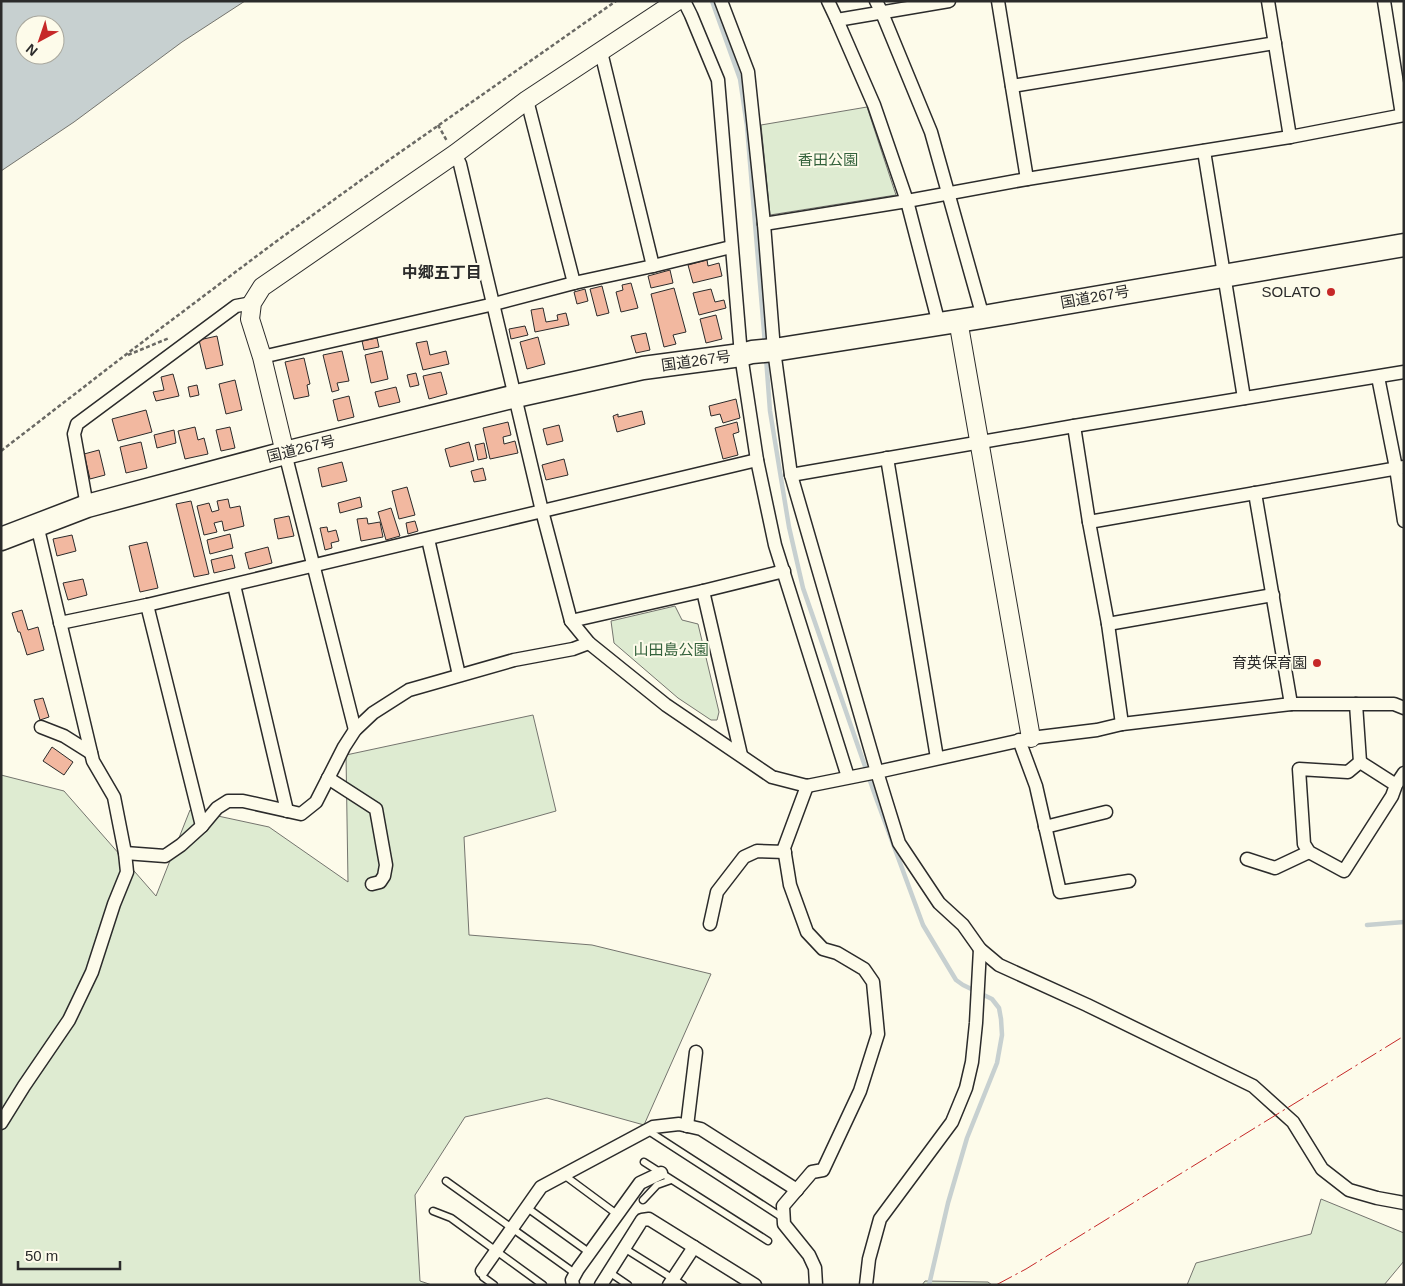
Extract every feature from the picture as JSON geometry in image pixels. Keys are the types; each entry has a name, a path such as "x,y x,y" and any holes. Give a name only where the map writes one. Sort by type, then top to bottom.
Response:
{"highway":[{"name":"国道267号","path":"1,539 87,506 284,453 516,396 643,368 983,317 1404,245"}],"street":[{"path":"355,730 284,453 262,358 250,319 252,303 262,287 455,154 527,100 677,1"},
{"path":"684,1 718,80 731,247 791,475 876,772 899,843 939,903 962,925 980,949 998,966 1087,1005 1253,1086 1293,1122 1322,1170 1349,1190 1404,1203"},
{"path":"721,1 748,72 764,224 757,460 775,545 853,776"},
{"path":"828,1 874,105 949,322 980,443 1025,739 1060,892 1129,880"},
{"path":"837,20 879,7 949,1"},
{"path":"998,1 1027,179"},
{"path":"1268,1 1290,137"},
{"path":"764,224 1290,137 1403,115 1386,2"},
{"path":"879,7 931,132 983,317"},
{"path":"1012,86 1275,43"},
{"path":"601,52 653,266"},
{"path":"527,100 574,283"},
{"path":"1204,151 1244,398"},
{"path":"455,154 460,164 542,511 571,621 588,643 666,705 772,777 807,786 1025,739 1097,730 1122,724 1291,704 1394,704 1404,708"},
{"path":"262,358 731,247"},
{"path":"87,506 74,434 77,424 236,306 252,303"},
{"path":"791,475 1404,372"},
{"path":"1378,377 1400,468 1404,522"},
{"path":"1074,426 1108,624 1122,724"},
{"path":"886,458 937,758"},
{"path":"60,623 148,606 757,460"},
{"path":"1089,522 1400,468"},
{"path":"1255,492 1291,704"},
{"path":"1,1122 69,1020 92,972 114,904 128,872 114,797 93,761 36,525"},
{"path":"428,538 459,675"},
{"path":"571,621 703,591 784,570"},
{"path":"234,584 287,811"},
{"path":"703,591 741,755"},
{"path":"1108,624 1273,595"},
{"path":"148,606 202,826"},
{"path":"125,853 165,856 181,845 202,826 217,808 228,801 243,801 301,814 316,802 344,747 355,730 373,713 409,690 514,660 573,649 588,643"},
{"path":"1356,704 1360,762"},
{"path":"41,727 64,736 91,753"},
{"path":"1360,762 1396,785"},
{"path":"1360,762 1348,772 1299,769 1304,844 1309,852 1344,871 1392,796 1396,785 1404,773"},
{"path":"328,778 376,809 386,865 384,876 380,882 372,884"},
{"path":"807,786 784,848 790,886 807,932 823,949 837,953 864,969 873,982 878,1034 860,1091 823,1170 812,1172 783,1206 784,1224 809,1255 816,1268 816,1285"},
{"path":"1045,827 1106,812"},
{"path":"710,924 717,892 744,857 757,851 785,852"},
{"path":"1247,859 1275,868 1309,852"},
{"path":"866,1285 869,1259 880,1219 952,1122 966,1088 972,1062 976,1023 980,949"},
{"path":"688,1126 696,1052"},
{"path":"482,1271 541,1187 653,1127 678,1124 701,1129 797,1190"},
{"path":"574,1279 590,1253 640,1183 666,1176"},
{"path":"601,1285 642,1220 649,1219 755,1285"},
{"path":"675,1283 694,1246"}],"lane":[{"path":"647,1130 784,1218"},
{"path":"644,1162 768,1241"},
{"path":"564,1174 618,1214"},
{"path":"643,1200 666,1176"},
{"path":"446,1181 512,1228 574,1279"},
{"path":"526,1208 590,1253"},
{"path":"433,1211 451,1218 543,1285"},
{"path":"624,1248 675,1283"},
{"path":"482,1271 483,1277 494,1285"},
{"path":"609,1272 628,1285"}],"path":[{"path":"1,452 274,243 616,1"}],"green space":[{"name":"香田公園","path":"867,107 896,195 770,215 761,125"},
{"name":"山田島公園","path":"675,606 682,620 698,624 719,712 717,720 711,720 678,698 614,643 611,621"},
{"path":"533,715 556,811 464,837 469,935 592,945 711,974 644,1125 547,1098 465,1117 415,1195 420,1281 432,1285 1,1285 1,775 64,791 156,896 190,810 269,827 348,882 346,755"},
{"path":"1321,1199 1404,1233 1404,1261 1384,1285 1187,1285 1196,1263 1311,1234"},
{"path":"925,1281 988,1282 992,1285 922,1285"}],"shaded area":[{"path":"1,1 245,1 182,42 74,122 1,171"}],"building":[{"path":"707,260 708,266 719,263 722,276 693,283 688,265"},
{"path":"670,270 673,283 651,288 648,276"},
{"path":"631,283 638,308 621,312 616,292 623,290 622,285"},
{"path":"602,286 609,313 597,316 590,289"},
{"path":"674,288 686,332 673,335 676,344 664,347 651,294"},
{"path":"585,289 588,301 577,304 574,292"},
{"path":"711,289 715,302 724,300 726,308 699,315 693,293"},
{"path":"543,308 546,322 558,320 557,315 566,313 569,325 535,332 531,310"},
{"path":"716,315 722,339 706,343 700,319"},
{"path":"525,326 528,335 511,339 509,329"},
{"path":"646,333 650,350 636,353 631,336"},
{"path":"217,336 223,365 206,369 199,340"},
{"path":"538,337 545,364 527,369 520,342"},
{"path":"377,338 379,347 364,350 362,341"},
{"path":"427,341 430,355 446,351 449,364 423,370 416,343"},
{"path":"342,351 349,381 337,383 339,390 332,392 323,355"},
{"path":"382,351 388,379 371,383 365,355"},
{"path":"304,358 310,384 307,385 309,396 294,399 285,362"},
{"path":"441,372 447,394 429,399 423,376"},
{"path":"416,373 419,385 410,387 407,375"},
{"path":"173,374 179,396 156,401 153,392 164,390 161,377"},
{"path":"235,380 242,410 226,414 219,384"},
{"path":"197,385 199,395 190,397 188,387"},
{"path":"396,387 400,402 379,407 375,392"},
{"path":"349,396 354,417 338,421 333,400"},
{"path":"736,399 740,418 723,423 720,414 711,416 709,406"},
{"path":"146,410 152,432 118,441 112,419"},
{"path":"642,411 645,424 617,432 613,416 618,414 618,417"},
{"path":"508,422 511,435 503,437 504,444 515,441 518,453 490,459 483,428"},
{"path":"737,422 739,432 733,434 738,455 723,459 715,428"},
{"path":"559,425 563,441 547,445 543,429"},
{"path":"195,427 198,440 204,438 208,454 185,459 178,431"},
{"path":"230,427 235,448 221,451 216,430"},
{"path":"174,430 176,443 157,448 154,435"},
{"path":"141,442 147,468 126,473 120,447"},
{"path":"469,442 474,461 450,467 445,449"},
{"path":"484,443 487,458 478,460 475,445"},
{"path":"99,450 105,475 90,479 84,454"},
{"path":"564,459 568,475 546,480 542,465"},
{"path":"342,462 347,481 322,487 318,468"},
{"path":"483,468 486,480 474,482 471,471"},
{"path":"407,487 415,515 399,519 392,491"},
{"path":"360,497 362,507 340,513 338,503"},
{"path":"228,499 230,508 240,506 244,526 224,531 222,521 214,523 217,532 204,535 197,506 209,503 212,512 219,510 217,501"},
{"path":"191,501 209,574 194,577 176,504"},
{"path":"391,508 400,536 386,540 378,512"},
{"path":"289,516 294,536 278,539 274,519"},
{"path":"367,518 368,524 380,522 383,537 361,541 357,519"},
{"path":"415,521 418,531 408,534 406,523"},
{"path":"327,527 328,532 336,530 339,541 331,543 332,548 325,550 320,528"},
{"path":"230,534 233,548 210,554 207,540"},
{"path":"72,535 76,551 57,556 53,539"},
{"path":"147,542 158,588 140,592 129,546"},
{"path":"268,547 272,563 249,569 245,553"},
{"path":"232,555 235,568 214,573 211,560"},
{"path":"83,579 87,595 68,600 63,583"},
{"path":"22,610 28,630 38,627 44,650 27,655 12,613"},
{"path":"43,698 49,717 40,720 34,700"},
{"path":"52,747 73,762 64,775 43,761"}],"waterway":[{"path":"712,1 740,79 747,126 765,344"},
{"path":"766,357 770,411 789,527 803,588 875,795 923,925 956,980 992,999 999,1008 1001,1019 1002,1035 997,1063 967,1138 948,1203 929,1285"},
{"path":"1367,925 1404,922"}],"power":[{"path":"996,1285 1026,1269 1404,1036"}],"place":[{"name":"SOLATO","path":"1331,292"},
{"name":"育英保育園","path":"1317,663"}],"district":[{"name":"中郷五丁目","path":"442,272"}]}
